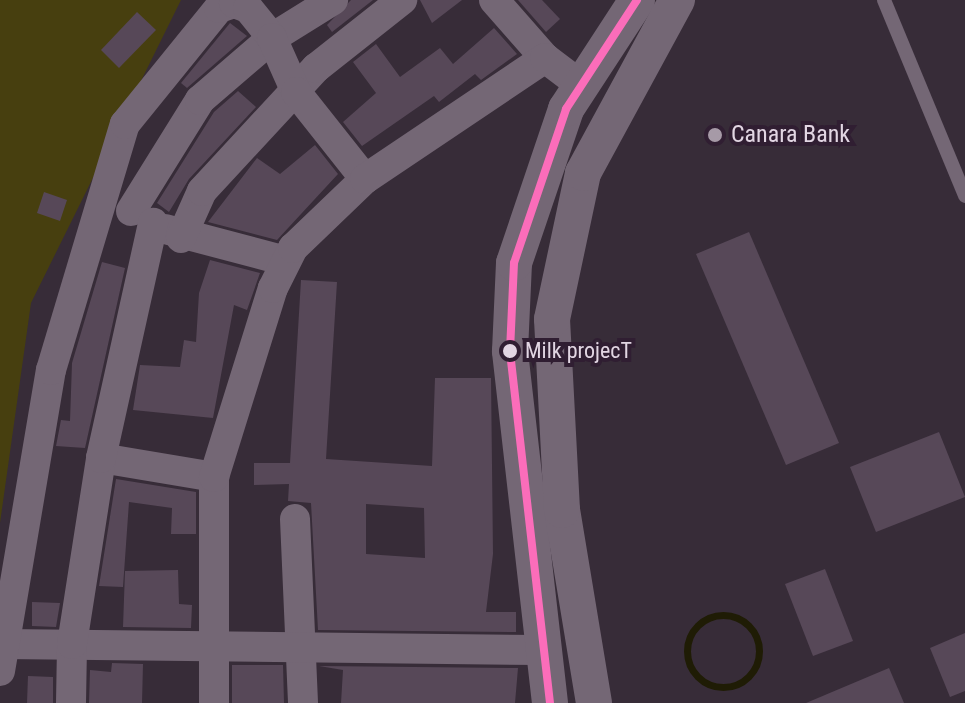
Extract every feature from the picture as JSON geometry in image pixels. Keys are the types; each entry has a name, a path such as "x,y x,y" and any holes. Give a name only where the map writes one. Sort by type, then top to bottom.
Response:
{"street":[{"path":"71,703 72,644 142,217 200,100 272,38 333,0"},
{"path":"181,238 202,191 296,92 402,0"},
{"path":"494,0 545,58 582,86"},
{"path":"550,703 540,650 509,310 533,191 582,86 637,0"},
{"path":"594,703 562,510 552,319 583,173 677,0"},
{"path":"365,179 296,92 272,38 248,8 219,8 125,124 99,194 51,370 2,658 72,644 540,650"},
{"path":"214,703 214,477 286,261 365,179 545,58"},
{"path":"99,194 181,238 286,261"},
{"path":"101,458 214,477"},
{"path":"295,519 297,649 303,703"}],"lane":[{"path":"884,0 965,196"}],"shaded area":[{"path":"0,0 181,0 31,303 0,523"}],"building":[{"path":"351,0 373,0 332,32 327,25"},
{"path":"420,0 462,0 432,23"},
{"path":"518,0 542,0 560,19 546,32"},
{"path":"137,12 156,30 119,68 101,50"},
{"path":"230,23 247,36 187,88 181,83"},
{"path":"494,28 517,54 481,80 475,74 439,102 434,96 362,146 343,122 376,93 353,62 376,44 400,77 440,48 453,64"},
{"path":"238,91 256,107 189,179 169,212 157,203 214,112"},
{"path":"315,145 338,174 277,240 208,222 257,158 280,174"},
{"path":"44,192 67,200 60,221 37,213"},
{"path":"749,232 839,443 786,465 696,254"},
{"path":"210,260 260,273 247,310 234,305 213,418 133,410 140,365 180,367 184,340 196,342 199,293"},
{"path":"102,262 125,268 85,448 56,446 61,420 70,421 72,363"},
{"path":"301,280 337,282 326,459 432,466 435,378 491,378 493,554 486,612 516,612 516,632 318,630 311,503 288,501 289,484 254,485 254,463 290,463","holes":["366,504 424,508 425,558 366,554"]},
{"path":"939,432 965,497 876,532 850,467"},
{"path":"116,479 196,492 196,534 171,534 172,508 129,502 123,587 99,586"},
{"path":"825,569 853,641 813,656 785,584"},
{"path":"178,570 179,604 192,605 191,628 123,627 125,571"},
{"path":"32,602 60,603 56,627 32,626"},
{"path":"965,633 965,691 950,697 930,648"},
{"path":"112,663 143,664 142,703 89,703 90,670 111,672"},
{"path":"232,665 283,665 284,703 232,703"},
{"path":"319,666 518,668 515,703 341,703 343,670"},
{"path":"889,668 904,703 806,703"},
{"path":"28,676 53,677 53,703 27,703"}],"waterway":[{"path":"723,615 743,621 753,631 759,651 753,671 743,681 723,687 703,681 693,671 687,651 693,631 703,621 723,615"}],"transit line":[{"path":"550,703 510,351 514,263 566,109 637,0"}],"place":[{"name":"Canara Bank","path":"715,135"},
{"name":"Milk projecT","path":"510,351"}]}
